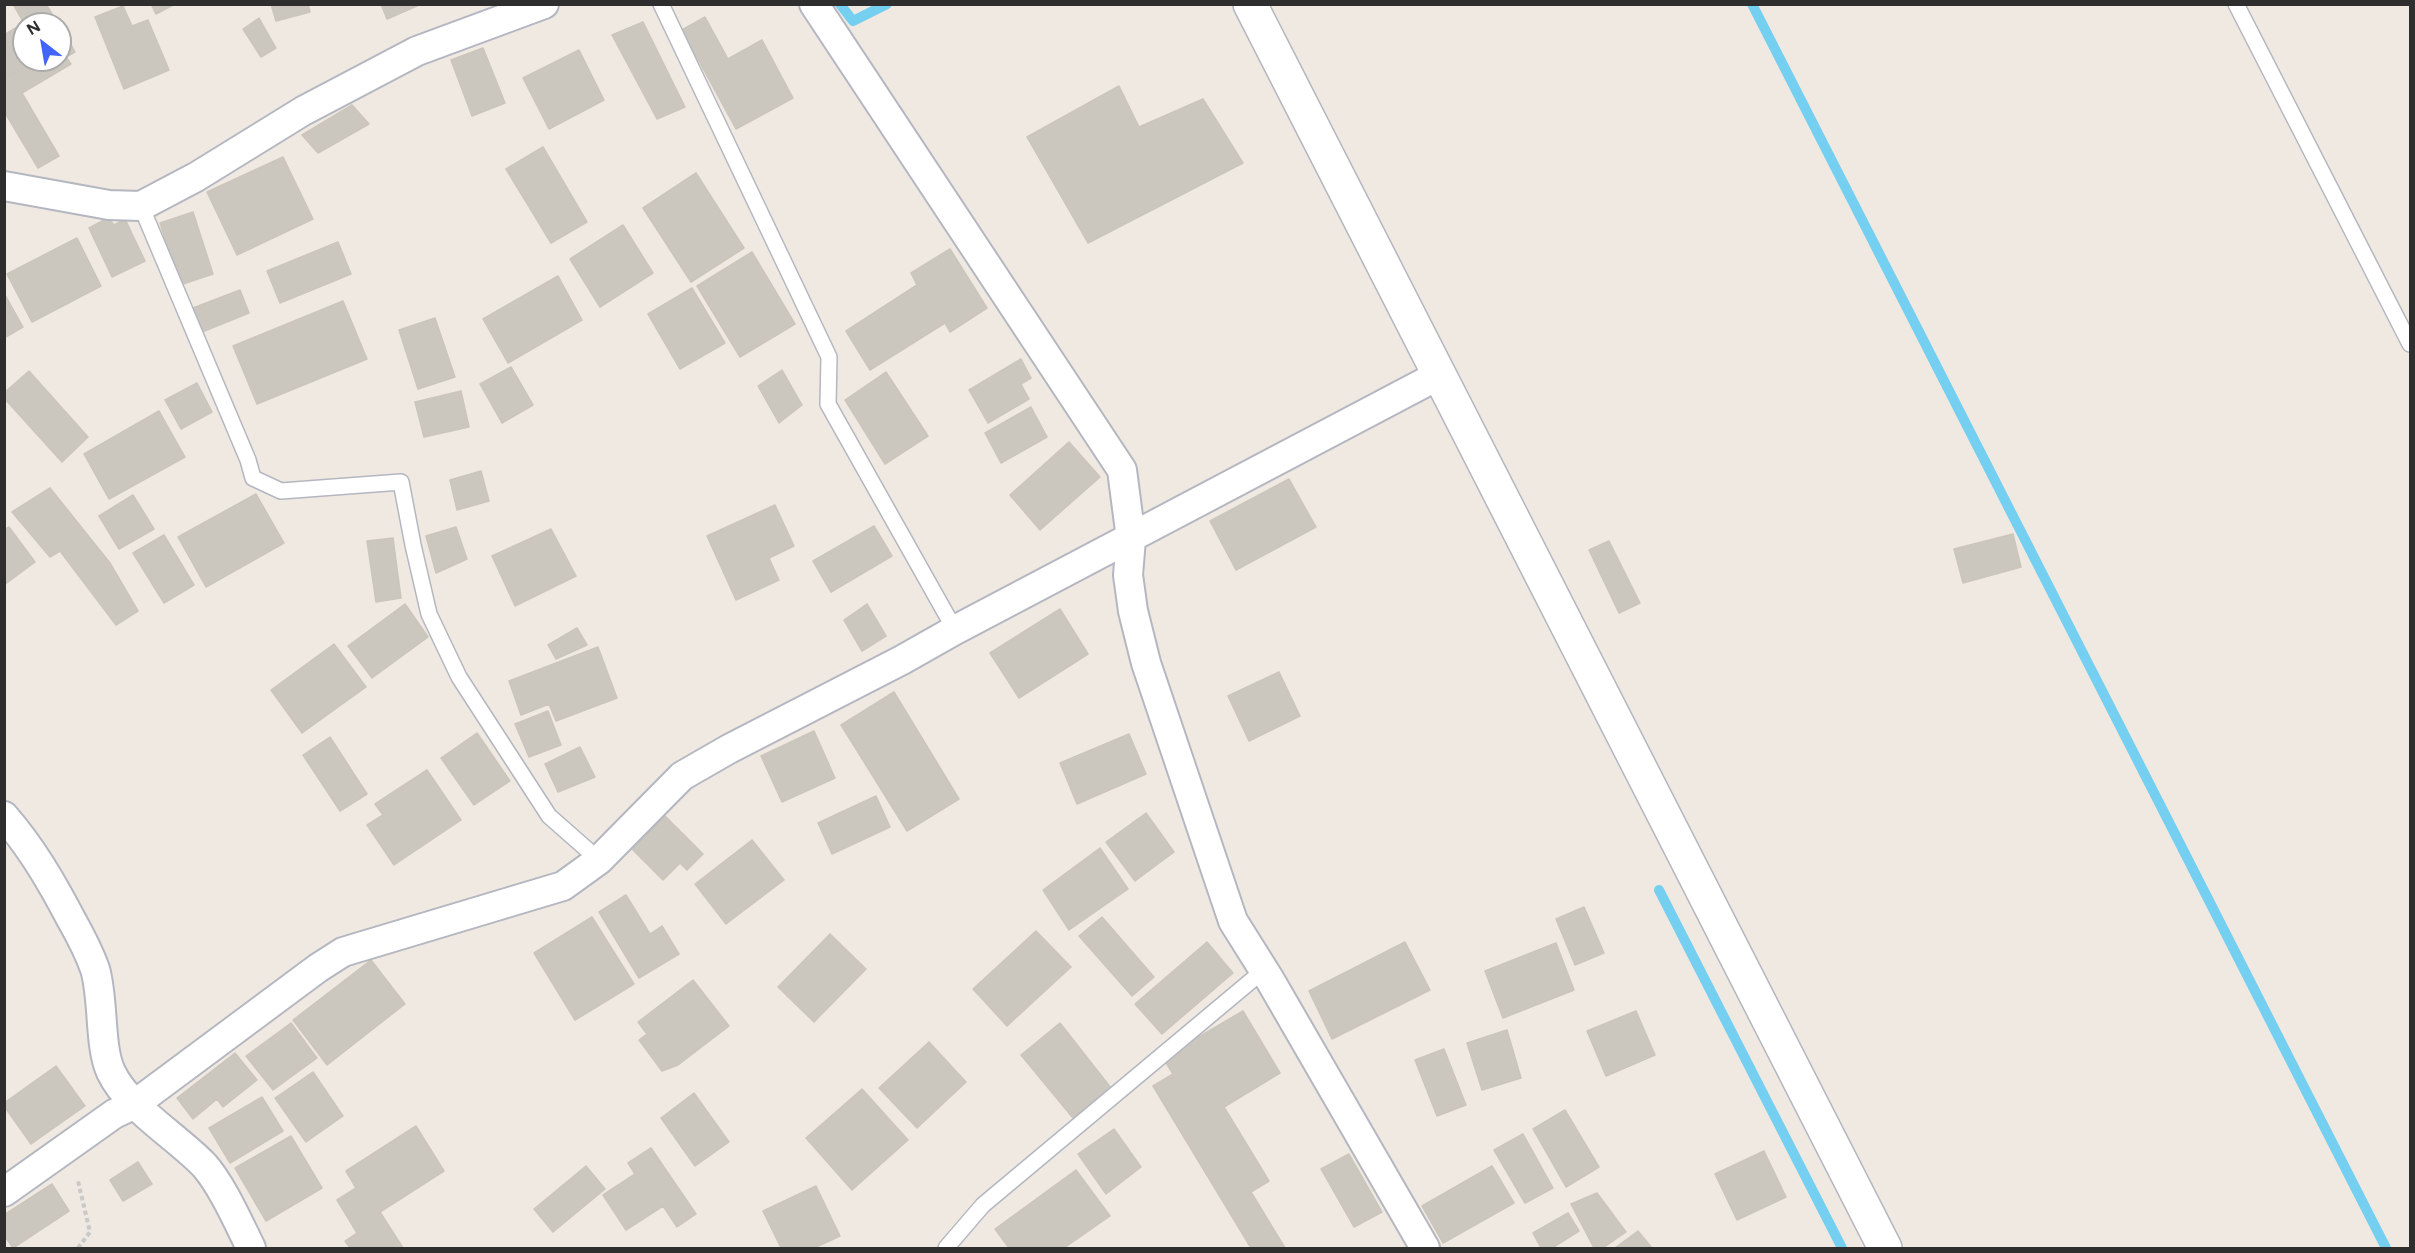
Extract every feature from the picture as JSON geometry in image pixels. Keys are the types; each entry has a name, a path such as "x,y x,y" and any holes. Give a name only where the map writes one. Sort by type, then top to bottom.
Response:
{"street":[{"path":"4,186 110,205 141,206 196,177 303,111 417,51 544,4"},
{"path":"813,4 1122,470 1131,538 1128,575 1133,611 1146,663 1233,921 1264,970 1425,1248"},
{"path":"1250,4 1885,1248"},
{"path":"4,1192 114,1114 135,1104 318,968 343,952 563,886 599,860 682,776 729,748 902,660 1439,375"},
{"path":"4,816 19,833 53,884 95,969 110,1070 123,1092 206,1167 233,1211 251,1248"}],"lane":[{"path":"661,4 829,357 828,404 955,630"},
{"path":"2236,4 2410,344"},
{"path":"141,206 248,460 253,478 281,491 401,482 412,545 429,614 459,677 549,816 599,860"},
{"path":"946,1248 982,1205 1264,970"}],"path":[{"path":"70,1145 90,1232 78,1248"}],"building":[{"path":"13,4 46,4 51,12 18,12"},
{"path":"151,4 175,4 156,14"},
{"path":"271,4 308,4 310,12 276,21"},
{"path":"381,4 417,4 417,6 387,19"},
{"path":"123,6 132,26 148,20 169,70 124,89 95,17"},
{"path":"705,17 728,59 762,40 793,98 736,129 682,30"},
{"path":"259,18 276,48 261,57 243,29"},
{"path":"643,22 685,107 657,119 612,35"},
{"path":"12,30 12,72 17,72 8,77 4,70 4,35"},
{"path":"483,48 505,103 472,116 451,60"},
{"path":"579,50 604,100 549,129 523,78"},
{"path":"4,70 8,77 17,72 57,72 22,93 59,156 38,168 4,111"},
{"path":"1119,86 1139,127 1203,99 1243,163 1088,243 1027,137"},
{"path":"352,105 369,124 318,153 302,135"},
{"path":"543,147 587,222 551,243 506,169"},
{"path":"283,157 313,219 237,255 207,192"},
{"path":"696,173 744,248 691,282 643,208"},
{"path":"193,212 213,274 180,285 160,223"},
{"path":"108,218 114,225 125,219 145,261 112,277 89,228"},
{"path":"623,225 653,273 600,307 570,259"},
{"path":"77,238 101,286 32,322 7,274"},
{"path":"338,242 351,274 280,303 267,271"},
{"path":"950,249 987,308 950,332 945,323 870,370 846,331 917,285 911,273"},
{"path":"752,252 795,324 740,357 697,286"},
{"path":"558,276 582,320 508,363 483,319"},
{"path":"692,288 725,343 680,369 648,314"},
{"path":"240,290 249,313 202,332 193,308"},
{"path":"4,293 23,327 4,338"},
{"path":"343,301 367,359 257,404 233,346"},
{"path":"435,318 455,377 418,389 399,330"},
{"path":"1021,359 1031,378 1021,384 1029,399 988,423 969,390"},
{"path":"511,367 533,405 502,423 480,384"},
{"path":"782,370 802,405 779,423 758,386"},
{"path":"29,371 88,437 62,462 4,398 4,393"},
{"path":"886,372 928,436 885,464 845,400"},
{"path":"197,383 212,412 181,429 165,400"},
{"path":"461,391 469,427 424,437 415,402"},
{"path":"1031,407 1047,437 1001,463 985,433"},
{"path":"159,411 185,457 109,499 84,454"},
{"path":"1069,442 1100,477 1040,530 1010,495"},
{"path":"481,471 489,501 457,510 450,480"},
{"path":"1289,479 1316,527 1236,570 1210,521"},
{"path":"50,488 110,563 138,611 116,625 60,551 50,557 12,512"},
{"path":"256,494 284,543 206,587 178,537"},
{"path":"133,495 154,529 119,549 99,516"},
{"path":"775,505 794,546 769,558 779,580 736,600 707,536"},
{"path":"874,526 892,556 831,592 813,561"},
{"path":"9,527 35,562 4,585 4,530"},
{"path":"456,527 467,559 436,573 426,536"},
{"path":"551,529 576,576 515,606 492,556"},
{"path":"2013,534 2021,567 1963,583 1954,549"},
{"path":"164,535 194,585 164,603 133,553"},
{"path":"393,538 401,598 376,602 367,541"},
{"path":"1609,541 1640,603 1619,613 1589,550"},
{"path":"405,604 428,637 372,678 348,646"},
{"path":"867,604 886,636 862,651 844,620"},
{"path":"1060,609 1088,654 1019,698 990,653"},
{"path":"577,628 587,645 556,659 548,645"},
{"path":"334,644 366,687 302,733 271,690"},
{"path":"598,647 617,698 556,721 549,704 521,715 509,681"},
{"path":"1279,672 1300,716 1249,741 1228,696"},
{"path":"894,692 959,799 907,831 841,725"},
{"path":"548,711 561,745 529,757 515,724"},
{"path":"814,731 835,778 782,802 761,756"},
{"path":"477,733 510,781 474,805 441,758"},
{"path":"1129,734 1146,774 1077,804 1060,763"},
{"path":"330,737 367,794 340,811 303,755"},
{"path":"580,747 595,777 558,792 545,764"},
{"path":"427,770 461,820 394,865 367,825 383,815 375,804"},
{"path":"876,796 890,827 832,854 818,823"},
{"path":"1146,813 1174,852 1135,881 1106,842"},
{"path":"665,816 703,854 687,870 680,863 663,880 632,849"},
{"path":"752,840 784,880 726,924 695,884"},
{"path":"1100,848 1128,889 1069,930 1043,890"},
{"path":"626,895 650,934 662,926 679,954 639,978 599,912"},
{"path":"1584,907 1604,953 1575,965 1556,919"},
{"path":"592,917 634,984 575,1020 534,953"},
{"path":"1102,917 1154,977 1132,996 1079,936"},
{"path":"1036,931 1071,967 1007,1026 973,989"},
{"path":"830,934 866,969 814,1022 778,987"},
{"path":"1207,942 1233,973 1162,1034 1135,1004"},
{"path":"1405,942 1430,990 1332,1039 1309,991"},
{"path":"1556,943 1574,990 1503,1018 1485,971"},
{"path":"371,960 405,1004 327,1065 293,1020"},
{"path":"693,980 729,1026 678,1065 662,1071 639,1040 647,1034 638,1022"},
{"path":"1243,1011 1280,1073 1224,1107 1269,1181 1251,1192 1285,1248 1251,1248 1153,1086 1173,1074 1163,1058"},
{"path":"1636,1011 1655,1055 1606,1076 1587,1031"},
{"path":"291,1023 317,1058 273,1090 246,1056"},
{"path":"1060,1023 1111,1088 1073,1118 1021,1055"},
{"path":"1507,1030 1521,1078 1482,1090 1467,1043"},
{"path":"929,1042 966,1082 917,1128 879,1088"},
{"path":"1444,1049 1466,1105 1437,1116 1415,1060"},
{"path":"235,1053 257,1080 223,1107 217,1099 193,1119 177,1098"},
{"path":"56,1066 85,1106 31,1144 4,1103"},
{"path":"313,1072 343,1116 306,1142 275,1098"},
{"path":"862,1089 908,1140 852,1190 806,1138"},
{"path":"694,1093 729,1142 695,1166 661,1118"},
{"path":"262,1097 283,1131 230,1163 209,1128"},
{"path":"1565,1110 1599,1167 1566,1187 1533,1129"},
{"path":"416,1126 444,1171 380,1212 403,1248 350,1248 345,1241 357,1233 337,1200 356,1188 346,1171"},
{"path":"1114,1129 1141,1167 1106,1194 1078,1154"},
{"path":"1523,1134 1553,1188 1525,1203 1494,1150"},
{"path":"291,1136 322,1188 266,1221 235,1168"},
{"path":"651,1148 696,1214 677,1227 663,1206 626,1230 603,1195 635,1174 628,1163"},
{"path":"1764,1151 1786,1197 1737,1220 1715,1174"},
{"path":"1349,1154 1382,1212 1354,1227 1321,1169"},
{"path":"138,1162 152,1184 123,1201 110,1180"},
{"path":"586,1166 605,1189 553,1232 534,1209"},
{"path":"1492,1166 1514,1203 1443,1243 1422,1206"},
{"path":"1076,1170 1110,1216 1064,1248 1009,1248 995,1229"},
{"path":"52,1184 69,1211 13,1248 4,1235 4,1215"},
{"path":"816,1186 840,1236 814,1248 781,1248 763,1211"},
{"path":"1597,1193 1626,1232 1603,1248 1594,1248 1571,1204"},
{"path":"1568,1213 1579,1231 1552,1248 1541,1248 1533,1233"},
{"path":"1638,1231 1652,1248 1615,1248"}],"waterway":[{"path":"840,4 853,21 887,4"},
{"path":"1752,4 2386,1248"},
{"path":"1659,890 1842,1248"}]}
